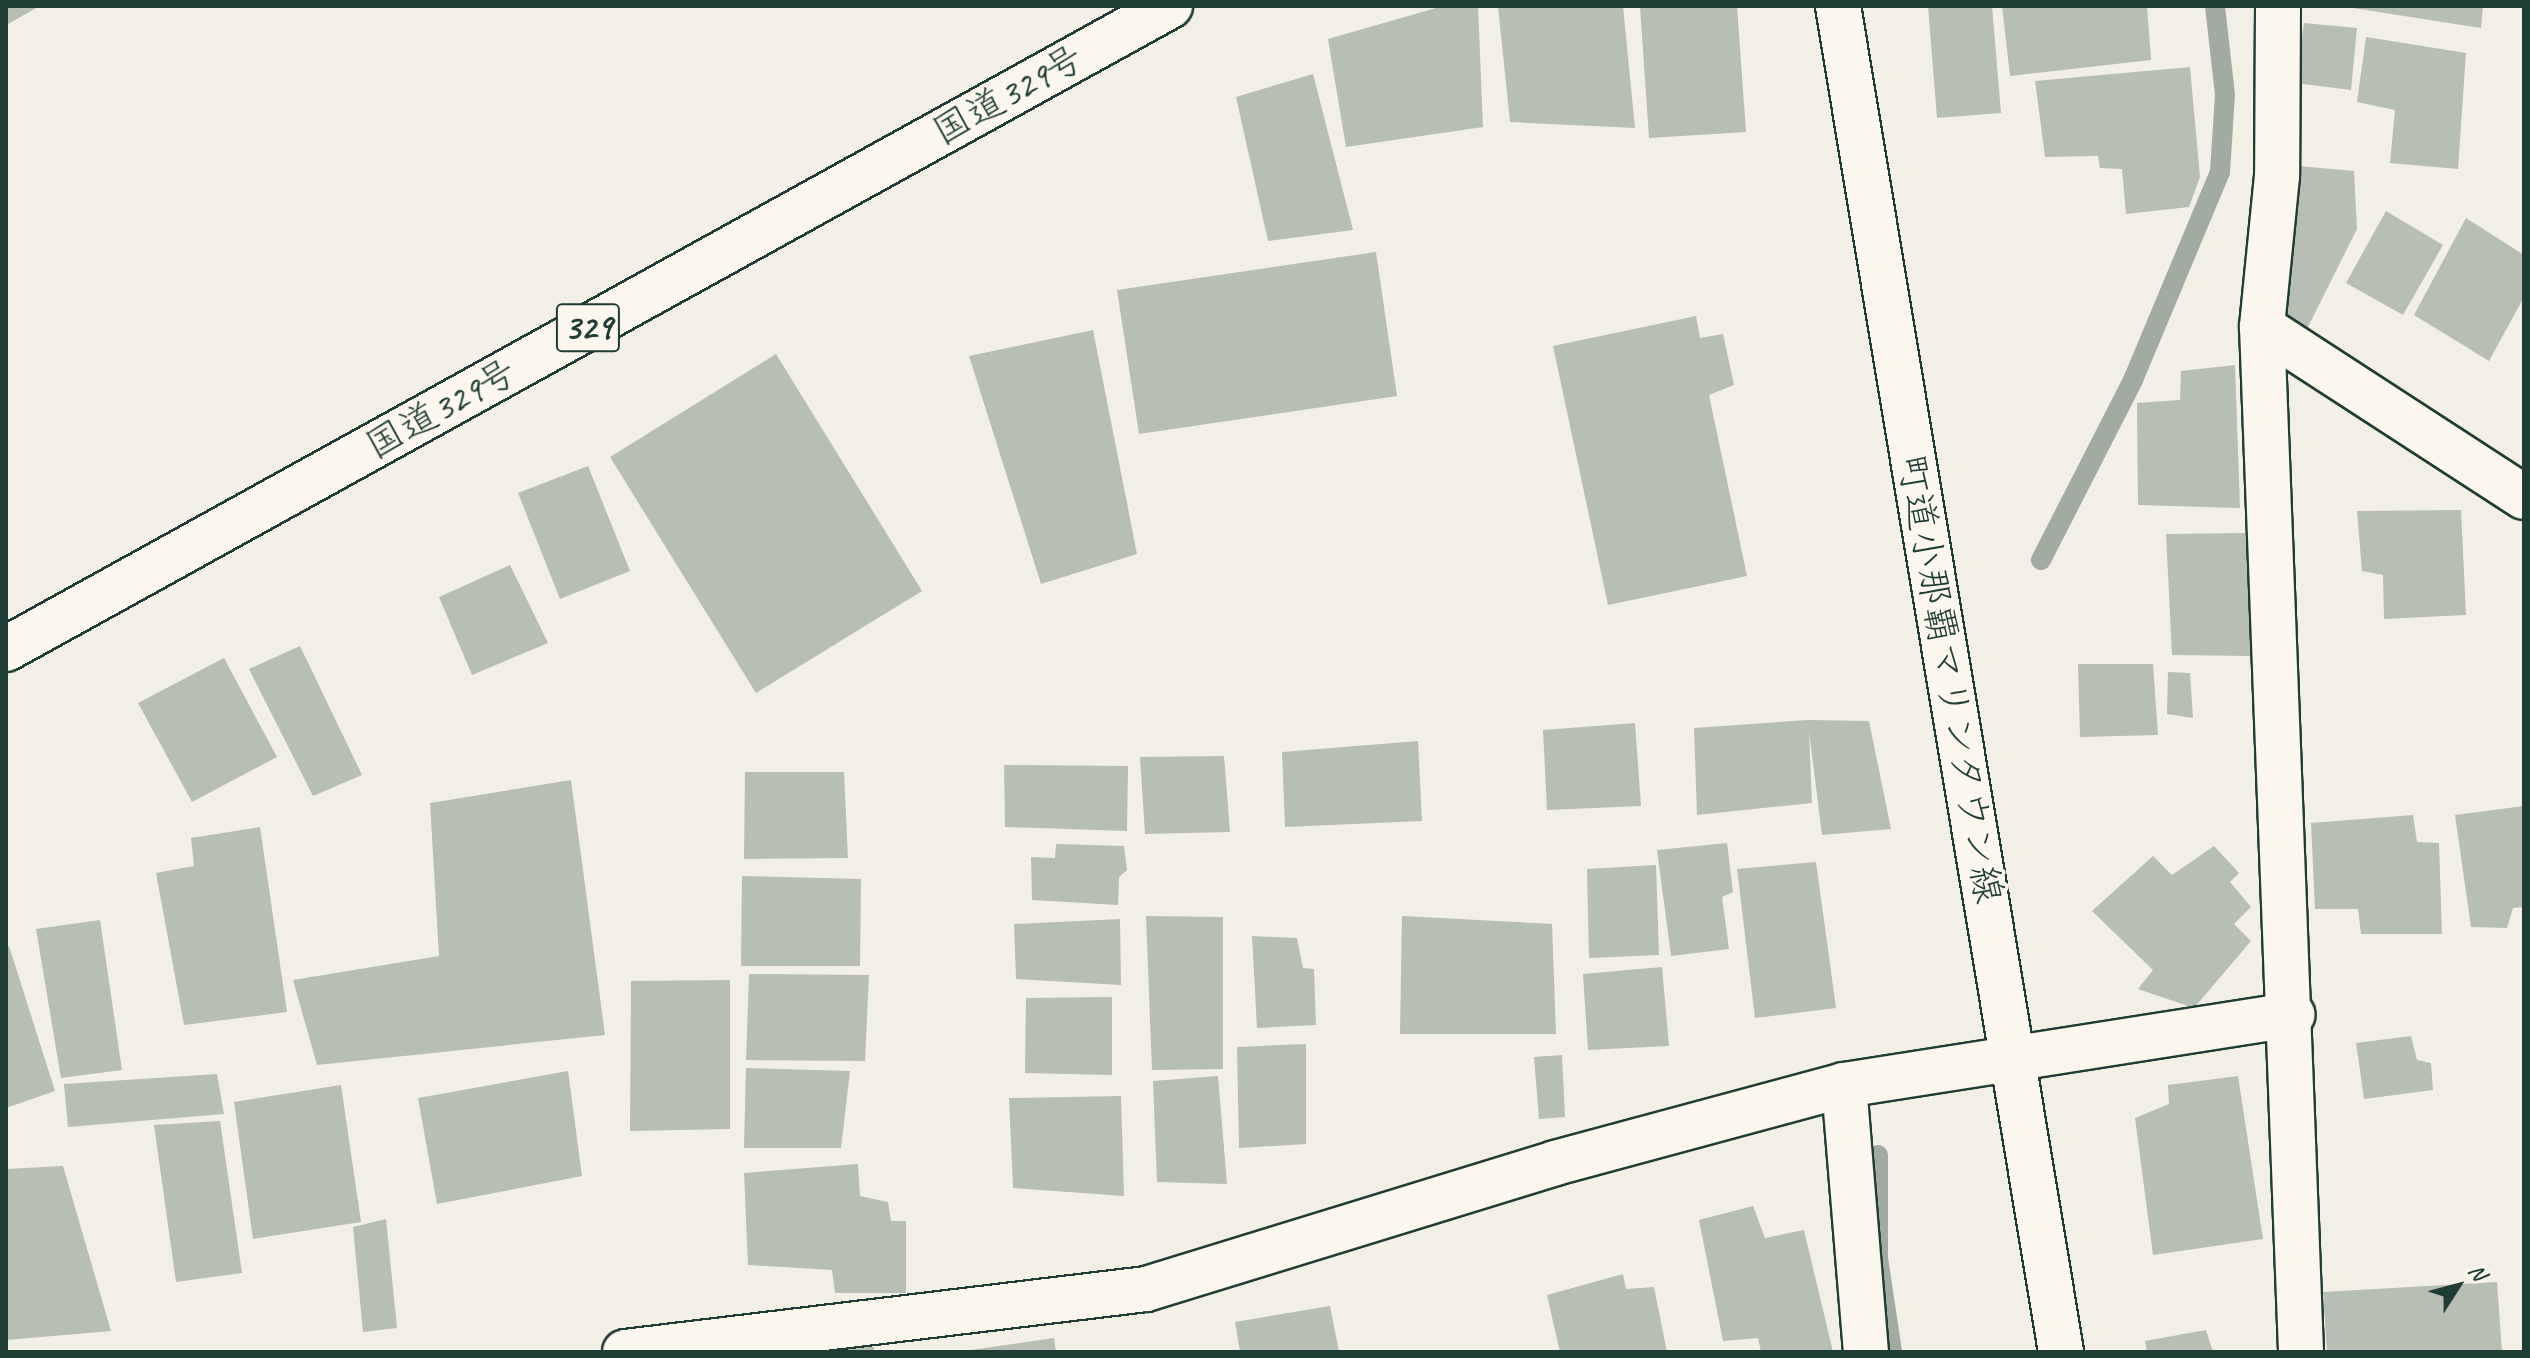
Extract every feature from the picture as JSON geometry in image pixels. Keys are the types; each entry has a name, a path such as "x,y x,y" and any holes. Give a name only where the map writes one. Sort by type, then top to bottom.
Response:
{"main road":[{"name":"国道329号","path":"6,649 1170,6"},
{"name":"町道小那覇マリンタウン線","path":"1838,6 2061,1352"},
{"path":"2278,6 2277,176 2262,327 2293,1015 2301,1352"},
{"path":"2262,327 2524,497"},
{"path":"625,1352 1146,1289 1555,1163 1844,1085 2293,1015"},
{"path":"1844,1085 1866,1352"}],"building":[{"path":"6,6 40,6 6,25"},
{"path":"1443,6 1478,6 1483,127 1346,147 1328,39"},
{"path":"1498,6 1623,6 1635,128 1510,122"},
{"path":"1640,6 1737,6 1746,132 1649,138"},
{"path":"1928,6 1992,6 2001,113 1937,118"},
{"path":"2002,6 2147,6 2151,60 2010,76"},
{"path":"2340,6 2483,6 2481,28"},
{"path":"2304,23 2357,28 2351,90 2295,83"},
{"path":"2366,37 2466,53 2458,169 2390,163 2395,110 2357,102"},
{"path":"2190,67 2200,177 2189,207 2126,214 2122,169 2100,168 2098,156 2045,157 2035,81"},
{"path":"1313,74 1353,230 1268,241 1236,97"},
{"path":"2287,165 2354,171 2357,229 2302,339 2269,322"},
{"path":"2386,211 2443,245 2403,315 2346,283"},
{"path":"2466,218 2524,255 2524,297 2489,361 2414,315"},
{"path":"1376,252 1397,396 1139,434 1117,290"},
{"path":"1696,316 1700,338 1723,334 1734,385 1709,395 1747,576 1608,605 1553,346"},
{"path":"1093,330 1137,554 1041,584 969,356"},
{"path":"776,354 922,591 756,693 610,457"},
{"path":"2235,365 2240,508 2138,505 2137,403 2180,400 2181,371"},
{"path":"588,466 630,571 560,599 518,493"},
{"path":"2461,510 2466,615 2384,619 2383,575 2362,571 2357,511"},
{"path":"2247,533 2251,656 2172,655 2166,534"},
{"path":"510,565 548,643 472,675 439,597"},
{"path":"300,646 362,775 313,796 249,669"},
{"path":"224,658 277,757 192,802 138,703"},
{"path":"2078,664 2153,664 2158,735 2080,737"},
{"path":"2168,672 2190,673 2193,718 2167,714"},
{"path":"1808,720 1869,721 1891,829 1822,835 1809,731 1812,803 1697,815 1694,728"},
{"path":"1635,723 1641,806 1547,810 1543,730"},
{"path":"1418,741 1422,821 1285,827 1282,752"},
{"path":"1224,756 1230,832 1145,834 1140,757"},
{"path":"1004,765 1128,766 1127,831 1005,827"},
{"path":"745,772 844,772 848,858 744,859"},
{"path":"571,780 605,1035 317,1065 293,980 439,956 430,803"},
{"path":"2524,806 2524,907 2513,908 2507,928 2471,927 2455,815"},
{"path":"2413,815 2417,842 2439,843 2442,934 2361,934 2358,909 2315,909 2311,823"},
{"path":"260,827 287,1012 184,1025 156,873 194,866 191,838"},
{"path":"1727,843 1733,892 1722,897 1729,949 1671,956 1657,850"},
{"path":"1056,844 1124,846 1127,870 1119,877 1118,905 1032,900 1031,857 1055,858"},
{"path":"2214,846 2239,873 2230,882 2251,907 2234,924 2251,941 2194,1008 2138,989 2153,970 2092,911 2153,856 2172,875"},
{"path":"1816,862 1836,1008 1755,1018 1737,869"},
{"path":"1656,865 1659,955 1589,958 1587,869"},
{"path":"742,876 861,879 860,966 741,966"},
{"path":"1146,916 1223,917 1223,1069 1152,1070"},
{"path":"1402,916 1552,924 1556,1034 1400,1034"},
{"path":"1120,919 1121,985 1016,979 1014,924"},
{"path":"100,920 122,1070 61,1078 36,929"},
{"path":"1252,936 1297,938 1303,968 1314,969 1316,1025 1257,1028"},
{"path":"9,946 55,1091 6,1108 6,947"},
{"path":"1662,967 1669,1046 1588,1050 1583,974"},
{"path":"749,974 869,975 865,1061 746,1060"},
{"path":"730,980 730,1129 630,1131 631,981"},
{"path":"1112,997 1112,1075 1025,1073 1026,998"},
{"path":"2411,1036 2417,1060 2431,1063 2433,1090 2364,1099 2356,1043"},
{"path":"1306,1044 1306,1144 1239,1148 1237,1047"},
{"path":"1562,1055 1565,1117 1539,1119 1534,1057"},
{"path":"746,1068 850,1071 841,1148 744,1148"},
{"path":"568,1071 582,1176 437,1204 418,1098"},
{"path":"217,1074 224,1114 68,1127 64,1084"},
{"path":"1218,1076 1227,1184 1157,1182 1153,1081"},
{"path":"2238,1076 2263,1239 2153,1255 2135,1118 2169,1104 2168,1085"},
{"path":"341,1085 361,1222 253,1239 234,1102"},
{"path":"1121,1096 1124,1196 1013,1188 1009,1098"},
{"path":"220,1121 242,1273 176,1282 154,1125"},
{"path":"858,1164 860,1196 888,1202 891,1221 906,1221 906,1293 835,1293 832,1270 748,1265 744,1173"},
{"path":"63,1166 111,1331 6,1340 6,1169"},
{"path":"1753,1206 1765,1238 1804,1230 1833,1352 1761,1352 1758,1338 1723,1341 1699,1220"},
{"path":"386,1219 397,1328 363,1332 353,1227"},
{"path":"1623,1274 1626,1289 1654,1287 1667,1352 1560,1352 1547,1295"},
{"path":"2497,1282 2502,1352 2327,1352 2323,1292"},
{"path":"1330,1306 1339,1352 1240,1352 1235,1322"},
{"path":"2206,1330 2213,1352 2147,1352 2145,1341"},
{"path":"1054,1338 1056,1352 971,1352 971,1350"},
{"path":"823,1346 874,1347 874,1352 822,1352"}],"waterway":[{"path":"2041,560 2133,380 2220,172 2225,95 2215,6"},
{"path":"1878,1155 1878,1258 1892,1352"}]}
